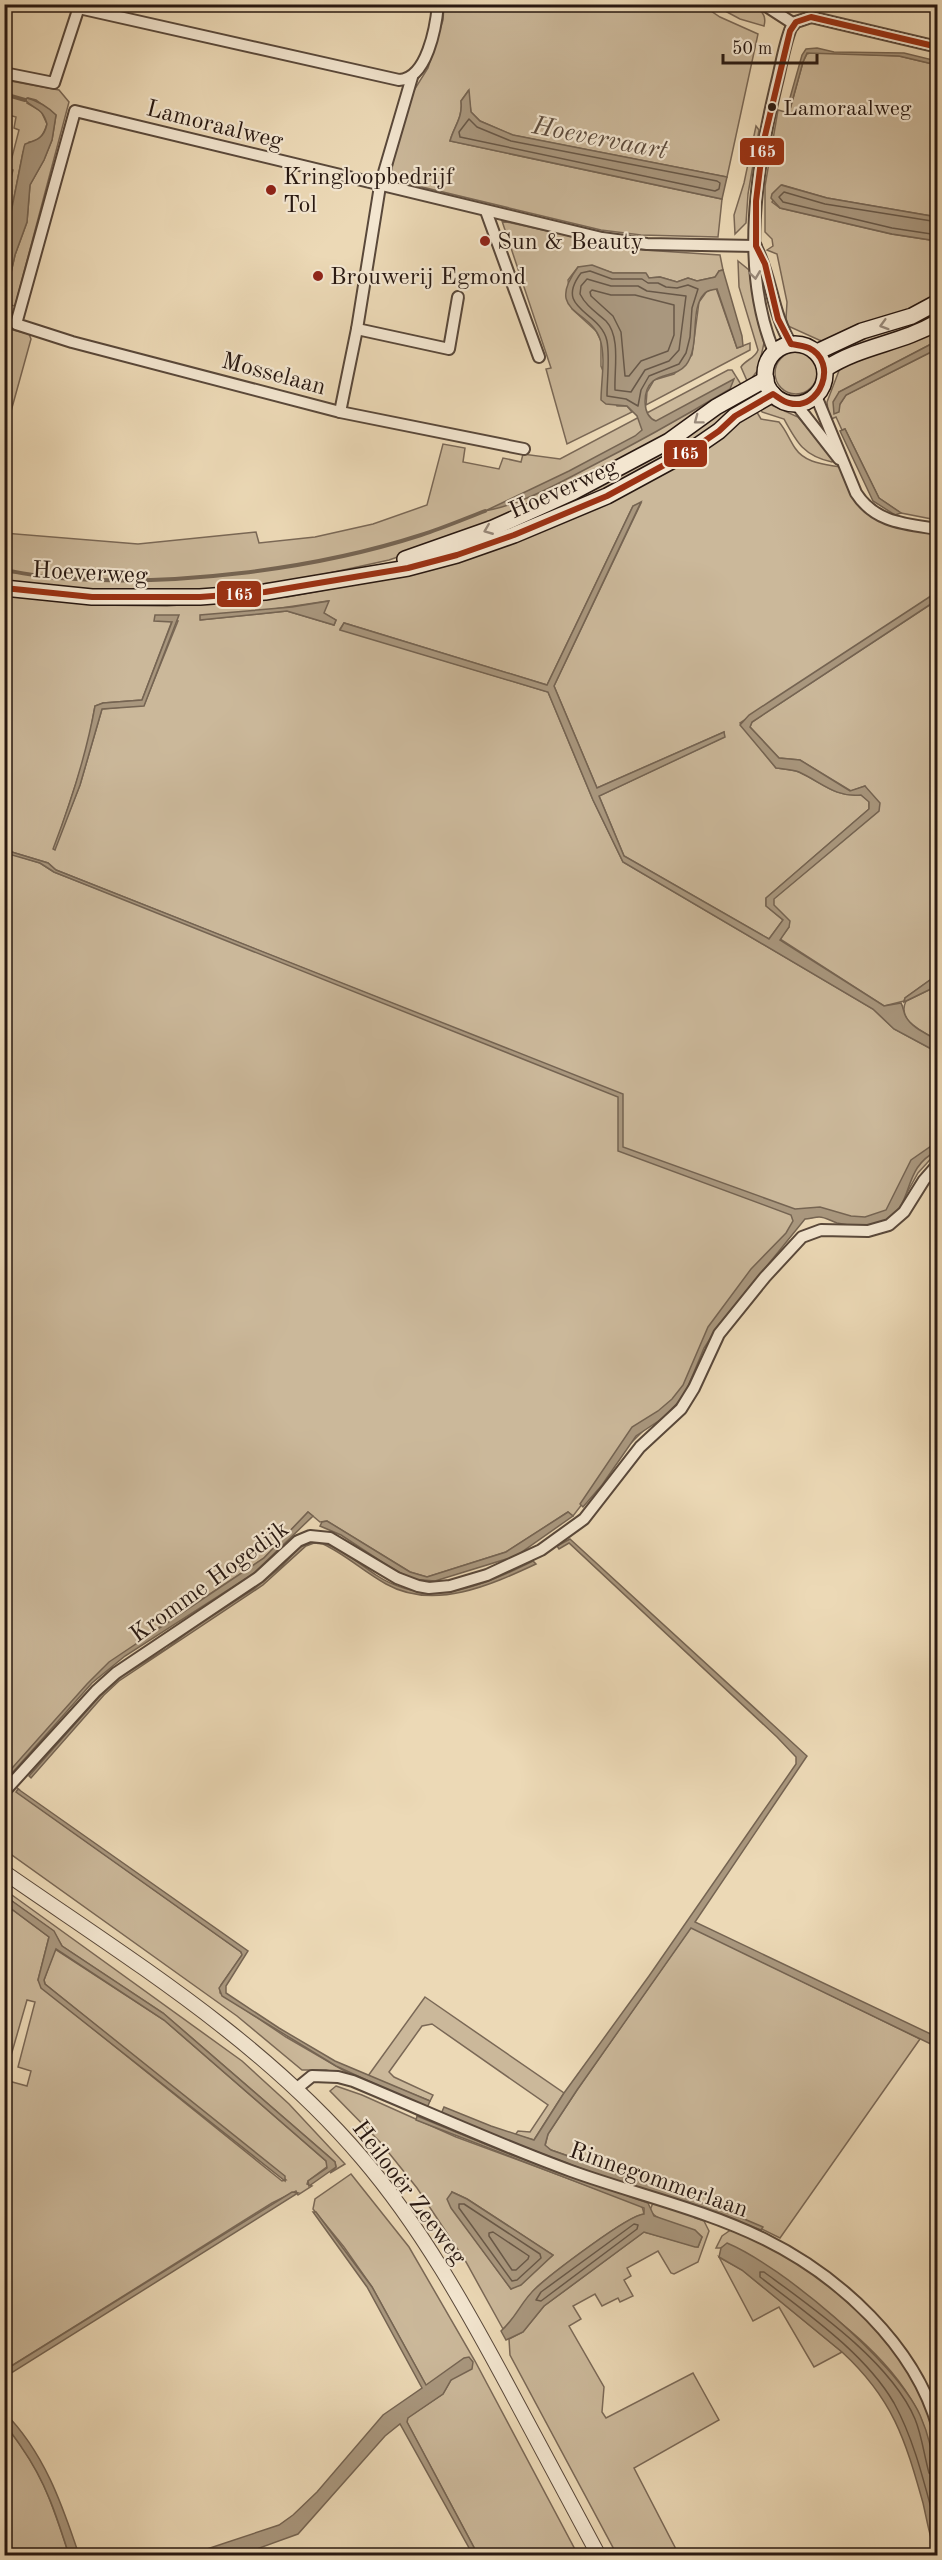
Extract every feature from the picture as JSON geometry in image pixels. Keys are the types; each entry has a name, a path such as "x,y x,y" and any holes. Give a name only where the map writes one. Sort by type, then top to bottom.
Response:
{"main road":[{"path":"817,352 862,331 912,316 938,302"},
{"path":"825,369 859,351 895,342 938,322"},
{"path":"791,344 800,344 817,352 825,369 825,379 816,396 810,401 796,404 779,400 773,394 766,379 766,369 774,352 791,344"},
{"name":"Hoeverweg","path":"351,577 484,531 573,492 669,441 716,407 766,379"},
{"name":"Hoeverweg","path":"4,588 69,596 163,598 265,592 408,568 457,555 570,513 690,451 719,431 735,416 773,394"}],"street":[{"path":"340,412 357,329 380,186 412,77 424,59 435,26 438,4"},
{"path":"763,4 794,24"},
{"path":"4,73 54,83 80,6 391,80 404,80 412,77"},
{"path":"774,352 761,316 753,266 756,246 756,201 763,144 790,31 794,24 811,17 938,47"},
{"name":"Lamoraalweg","path":"16,324 75,111 602,238 647,244 756,246"},
{"path":"486,211 539,357"},
{"path":"756,246 765,264 778,319 791,344"},
{"path":"357,329 449,349 459,297"},
{"name":"Mosselaan","path":"16,324 72,342 340,412 524,449"},
{"path":"816,396 856,493 874,513 888,520 938,529"},
{"path":"796,404 846,465"},
{"name":"Kromme Hogedijk","path":"4,1792 111,1677 259,1577 304,1538 316,1534 330,1538 397,1578 429,1588 450,1586 487,1575 541,1550 584,1519 640,1447 681,1410 719,1334 765,1277 802,1237 821,1230 868,1231 889,1225 904,1212 924,1180 938,1164"},
{"name":"Heilooër Zeeweg","path":"4,1872 215,2020 273,2067 363,2158 433,2254 493,2357 599,2556"},
{"name":"Rinnegommerlaan","path":"296,2089 312,2076 331,2076 352,2081 491,2140 720,2221 770,2243 836,2287 880,2328 899,2350 925,2391 938,2428"}],"shaded area":[{"path":"738,4 755,8 764,18 764,26 740,19 714,5"},
{"path":"444,5 702,5 720,17 758,34 727,177 512,135 480,121 471,112 468,91 461,101 459,117 450,141 722,199 718,237 641,235 601,230 397,181 392,171 393,158 411,95 428,68 443,20"},
{"path":"813,52 899,56 937,65 937,217 827,198 782,185 772,202 780,208 891,234 937,241 937,297 909,311 826,342 788,326 787,302 777,254 767,250 773,246 772,239 765,232 765,186 778,110 789,113 803,62 807,54"},
{"path":"5,80 59,90 69,102 15,306 11,305 5,313 5,299 15,255 27,222 30,185 52,140 56,115 36,100 28,98 27,103 41,111 47,124 41,136 29,142 23,152 5,243 5,202 13,170 9,169 19,130 14,128 16,117 5,114"},
{"path":"756,126 759,130 748,194 746,223 735,234 734,215 744,183"},
{"path":"502,221 629,249 720,255 723,270 719,271 716,277 697,281 688,278 677,282 660,277 649,278 645,273 613,273 595,267 578,267 568,280 572,309 596,331 601,341 601,366 617,406 627,406 632,412 567,444 546,369 551,368"},
{"path":"738,261 749,270 764,343 758,370 748,383 741,367 758,350 739,287"},
{"path":"716,288 737,348 750,343 750,350 646,405 647,392 654,380 674,374 692,355 699,302 707,291"},
{"path":"937,306 937,316 915,328 841,353 837,347"},
{"path":"5,323 10,324 9,329 29,334 31,339 5,433"},
{"path":"937,326 937,341 839,392 840,404 846,395 937,349 937,520 901,513 879,498 845,429 842,430 836,417 829,420 827,402 840,368"},
{"path":"796,352 811,358 817,373 811,388 796,394 781,388 775,373 781,358"},
{"path":"728,370 732,370 742,386 648,449 476,530 389,560 293,581 201,590 81,590 5,582 4,533 138,544 256,532 259,543 315,537 373,524 427,505 443,444 465,448 463,462 499,469 503,458 521,462 523,454 560,459"},
{"path":"741,398 745,404 676,455 510,534 495,532"},
{"path":"767,403 798,417 835,460 832,462 822,459 802,447 784,419 762,412 760,407"},
{"path":"755,409 761,419 779,422 795,448 804,457 815,462 840,467 857,501 876,518 888,524 937,534 938,592 740,723 776,768 796,771 836,792 861,795 869,801 869,809 766,898 766,906 783,920 769,939 624,856 599,796 724,737 724,732 597,788 554,686 641,503 633,506 547,685 344,623 340,629 548,692 593,800 623,862 873,1009 894,1029 937,1052 937,1152 918,1173 899,1207 879,1220 828,1215 802,1219 703,1343 681,1399 672,1410 646,1428 623,1451 573,1516 568,1512 506,1552 427,1577 410,1572 327,1521 320,1522 308,1512 264,1558 158,1628 90,1683 5,1781 5,852 40,863 54,872 406,1009 56,870 48,863 5,850 5,596 97,605 167,606 287,597 374,581 497,546","holes":["328,601 323,613 336,620 334,625 287,611 200,620","172,621 178,621 144,705 102,709 80,785 54,850 87,750 95,706 103,703 142,700"]},
{"path":"937,600 937,975 904,1001 884,1006 780,939 789,927 773,905 773,899 878,811 865,786 851,791 800,760 779,758 750,727 752,722"},
{"path":"937,986 937,1040 913,1025 908,1020 904,1008 906,1001"},
{"path":"16,1787 20,1790 18,1789 17,1792 241,1952 242,1955 221,1985 220,1993 286,2037 355,2077 326,2070 302,2070 237,2016 5,1850 5,1797"},
{"path":"5,1890 242,2061 289,2104 345,2164 330,2173 336,2167 335,2162 163,2013 62,1946 53,1931 5,1896"},
{"path":"5,1904 49,1937 38,1980 66,2007 282,2181 286,2180 45,1984 44,1980 55,1949 164,2020 326,2161 328,2166 308,2181 307,2184 312,2186 298,2195 296,2191 272,2203 5,2370 5,2080 27,2086 31,2071 18,2067 35,2002 27,2000 8,2066 5,2065"},
{"path":"691,1927 920,2039 780,2238 723,2210 545,2146 548,2134 577,2090"},
{"path":"425,1997 564,2093 534,2140 515,2135 518,2131 530,2132 548,2105 432,2024 422,2026 389,2072 394,2077 433,2095 430,2101 368,2076"},
{"path":"336,2086 362,2095 456,2137 642,2206 644,2214 607,2234 546,2279 533,2291 503,2329 466,2262 417,2188 381,2143 330,2091","holes":["452,2192 467,2199 553,2255 511,2289 452,2208"]},
{"path":"351,2174 409,2247 475,2361 578,2555 478,2555 407,2422 407,2418 443,2394 451,2380 426,2385 372,2287 313,2209 315,2199"},
{"path":"653,2203 704,2221 709,2231 698,2262 674,2274 671,2273 658,2251 627,2268 631,2276 624,2280 633,2296 620,2302 618,2298 602,2306 595,2294 573,2306 581,2319 569,2326 604,2387 602,2412 606,2418 693,2373 719,2420 634,2468 679,2555 617,2555 510,2355 509,2339 523,2332 544,2306 644,2232 698,2247 702,2237 696,2232 654,2215 650,2210"},
{"path":"732,2229 773,2247 821,2278 860,2312 895,2352 909,2373 933,2421 938,2448 937,2483 928,2440 920,2416 895,2377 880,2359 845,2326 767,2266 727,2244 716,2248 722,2236"},
{"path":"719,2257 742,2270 842,2352 814,2367 779,2307 753,2321"},
{"path":"4,2424 27,2455 44,2486 69,2555 5,2555"}],"water":[{"path":"817,48 834,52 904,53 937,61 937,65 899,56 807,53 789,113 786,112 802,55 806,49"},
{"path":"469,90 471,112 480,121 513,135 727,177 722,199 450,141 459,117 461,101"},
{"path":"27,98 50,109 56,115 52,140 30,185 27,222 15,255 5,299 5,243 24,147 25,144 42,135 47,124 40,112 25,100"},
{"path":"781,185 827,198 937,217 937,241 892,234 780,208 771,198"},
{"path":"592,265 613,273 646,273 649,278 660,277 677,282 688,278 697,281 715,277 719,271 723,270 743,346 737,348 717,289 707,292 697,309 693,348 686,365 649,385 645,397 646,409 651,418 656,421 734,379 730,389 641,440 549,488 512,504 485,511 569,471 635,436 642,430 637,416 627,406 606,404 601,400 603,361 600,339 595,329 567,302 566,293 569,282 578,267"},
{"path":"937,341 937,349 846,395 840,404 839,412 834,414 833,402 839,392"},
{"path":"845,429 879,498 901,513 895,515 873,501 840,431"},
{"path":"641,502 554,686 597,788 724,732 725,737 599,796 624,856 769,939 783,920 766,906 766,898 869,809 869,802 861,795 836,792 796,771 776,768 740,725 749,715 937,592 937,600 752,722 750,727 779,758 800,760 850,791 865,786 880,803 879,811 774,899 774,905 790,921 789,927 780,940 884,1006 901,1003 909,1021 937,1040 937,1052 894,1029 873,1009 623,862 593,800 548,692 340,630 344,623 547,685 633,506"},
{"path":"329,601 324,613 336,620 334,625 287,611 200,620 200,615 292,607"},
{"path":"155,615 179,615 144,706 102,709 80,785 55,850 53,849 83,761 95,706 103,703 142,700 172,622 154,621"},
{"path":"5,850 48,863 56,870 623,1094 623,1147 795,1209 820,1207 851,1216 865,1217 886,1210 911,1160 937,1142 937,1151 918,1167 900,1207 883,1222 860,1226 837,1223 821,1217 805,1219 719,1325 704,1348 684,1396 663,1418 636,1436 602,1485 583,1507 580,1504 632,1427 658,1411 683,1385 708,1327 751,1269 786,1233 793,1221 791,1215 618,1151 618,1097 54,872 40,863 5,853"},
{"path":"937,975 937,986 904,1002 905,998"},
{"path":"308,1512 313,1516 253,1574 125,1656 92,1683 5,1781 5,1776 109,1662 264,1558"},
{"path":"568,1512 573,1516 516,1556 435,1581 411,1579 341,1535 320,1526 322,1522 327,1521 410,1572 427,1577 506,1552"},
{"path":"570,1539 807,1756 695,1922 937,2037 937,2047 691,1928 577,2090 548,2134 545,2145 551,2150 723,2210 763,2227 761,2230 599,2175 441,2114 444,2107 534,2140 564,2093 649,1976 796,1764 796,1757 777,1737 569,1543 559,1549 557,1546"},
{"path":"316,1541 340,1550 376,1575 396,1585 416,1591 436,1593 475,1586 533,1561 536,1564 481,1587 443,1595 423,1595 404,1592 386,1584 323,1544 314,1543 306,1546 263,1585 119,1681 31,1778 29,1776 99,1697 122,1676 254,1589 281,1567 300,1547"},
{"path":"18,1789 248,1951 226,1986 226,1993 335,2061 430,2101 427,2108 336,2066 222,1996 219,1988 242,1955 241,1952 16,1792"},
{"path":"5,1896 54,1931 62,1946 163,2013 335,2162 336,2167 309,2186 308,2181 327,2168 326,2161 164,2020 56,1949 44,1980 45,1984 285,2176 285,2181 41,1988 38,1980 49,1937 5,1904"},
{"path":"417,2116 512,2155 648,2203 654,2216 695,2230 702,2237 698,2247 644,2232 544,2306 523,2332 506,2340 501,2331 536,2288 607,2234 644,2214 644,2208 416,2120"},
{"path":"292,2192 298,2193 5,2377 5,2370"},
{"path":"452,2192 467,2199 553,2255 521,2285 511,2289 451,2208 447,2199"},
{"path":"313,2212 316,2212 372,2287 426,2385 464,2358 469,2357 473,2362 472,2369 451,2380 443,2394 408,2418 407,2422 478,2555 473,2555 400,2424 385,2436 298,2534 240,2555 189,2555 279,2525 293,2515 317,2492 383,2415 422,2388 367,2287"},
{"path":"727,2243 777,2272 835,2317 887,2369 907,2393 920,2415 931,2449 936,2484 937,2555 903,2439 874,2386 842,2352 742,2270 719,2257 721,2248"},
{"path":"4,2412 41,2461 66,2517 79,2555 69,2555 44,2487 8,2427"}],"waterway":[{"path":"4,94 25,100"},
{"path":"4,570 32,575 102,580 194,578 242,573 335,558 379,547 429,532 485,511"}],"transit line":[{"name":"165","path":"4,588 92,597 200,597 265,592 408,568 457,555 514,535 607,496 690,451 719,431 735,416 773,394 789,403 800,404 809,400 822,384 823,364 818,355 809,348 791,344 778,319 765,264 756,246 756,201 763,144 790,31 796,22 811,17 938,47"}],"place":[{"name":"Lamoraalweg","path":"772,107"},
{"name":"Kringloopbedrijf Tol","path":"271,190"},
{"name":"Sun & Beauty","path":"485,241"},
{"name":"Brouwerij Egmond","path":"318,276"}],"water label":[{"name":"Hoevervaart","path":"600,137"}]}
